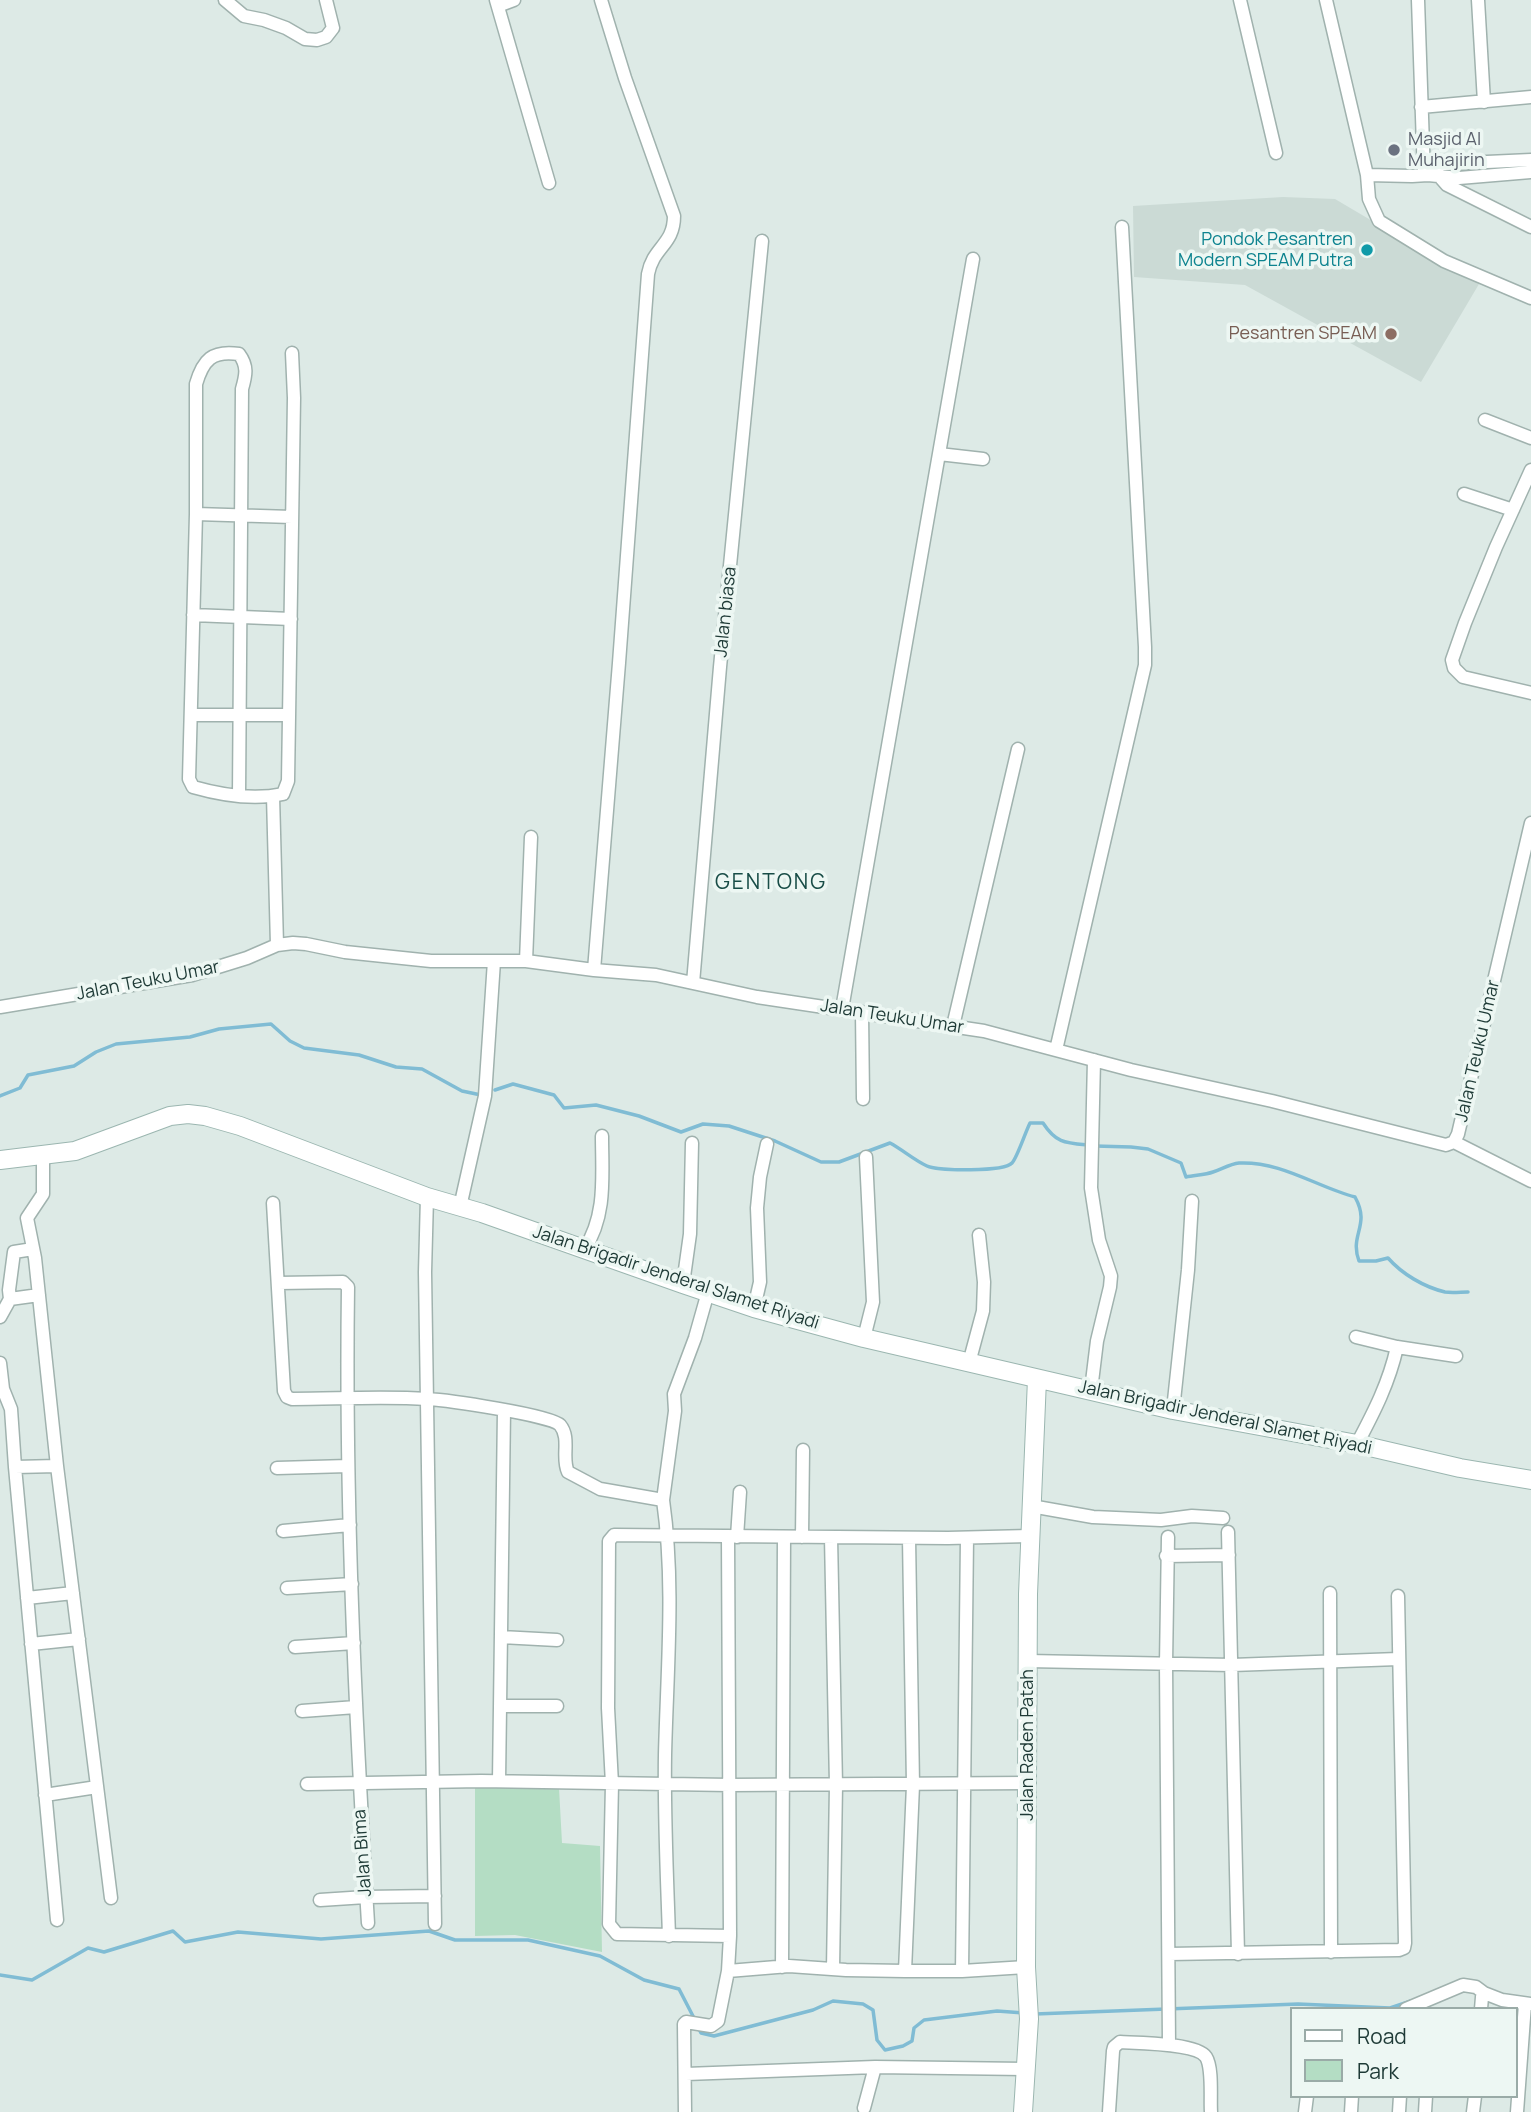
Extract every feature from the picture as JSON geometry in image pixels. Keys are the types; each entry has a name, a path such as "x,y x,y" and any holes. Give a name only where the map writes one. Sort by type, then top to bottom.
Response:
{"main road":[{"name":"Jalan Brigadir Jenderal Slamet Riyadi","path":"0,1160 75,1152 170,1116 205,1116 240,1126 427,1197 754,1308 864,1338 1173,1410 1531,1480"},
{"name":"Jalan Raden Patah","path":"1023,2112 1029,2012 1026,1967 1029,1536 1037,1379"}],"street":[{"path":"225,0 244,16 286,28 305,39 317,40 326,37 333,28 326,0"},
{"path":"514,0 497,3 549,183"},
{"path":"594,970 648,274 654,257 671,237 674,227 674,216 625,78 601,0"},
{"path":"1240,0 1276,153"},
{"path":"1326,0 1367,174 1369,199 1379,221 1444,261 1531,298"},
{"path":"1418,0 1421,107 1432,173 1445,183 1531,227"},
{"path":"1478,0 1484,102"},
{"path":"1421,107 1531,97"},
{"path":"1432,173 1443,164 1531,160"},
{"path":"1367,174 1412,176 1432,173 1460,178 1531,172"},
{"path":"1056,1050 1144,665 1122,227"},
{"name":"Jalan biasa","path":"693,983 720,667 762,241"},
{"path":"842,1009 973,259"},
{"path":"239,795 244,361 239,354 229,352 210,358 203,364 196,384 196,514 189,779 193,787 217,794 239,795 273,796 283,794 288,781 294,398 292,353"},
{"path":"1485,420 1531,438"},
{"path":"939,454 983,459"},
{"path":"1531,470 1470,610 1452,660 1454,668 1463,677 1531,693"},
{"path":"1464,494 1513,510"},
{"path":"196,514 292,517"},
{"path":"193,615 291,619"},
{"path":"192,715 289,715"},
{"path":"953,1026 1018,749"},
{"path":"273,796 277,945"},
{"name":"Jalan Teuku Umar","path":"0,1007 192,975 247,958 277,945 306,944 430,961 526,961 594,970 635,972 757,997 984,1031 1131,1070 1272,1101 1446,1145 1454,1142 1458,1134 1531,823"},
{"path":"526,961 531,837"},
{"path":"460,1207 485,1096 494,961"},
{"path":"862,1012 863,1099"},
{"path":"1091,1390 1097,1341 1111,1276 1099,1240 1091,1188 1094,1060"},
{"path":"584,1250 595,1234 602,1197 601,1136"},
{"path":"1454,1142 1531,1181"},
{"path":"683,1284 690,1234 692,1143"},
{"path":"754,1308 760,1282 757,1208 767,1144"},
{"path":"43,1156 43,1194 27,1218 39,1295 57,1466 111,1898"},
{"path":"864,1338 873,1302 866,1157"},
{"path":"427,1197 425,1272 435,1924"},
{"path":"1173,1410 1188,1270 1192,1202"},
{"path":"273,1203 284,1391 287,1397 427,1399 504,1410 556,1422 561,1427 566,1442 565,1467 572,1475 600,1489 663,1500"},
{"path":"969,1363 983,1311 984,1282 979,1235"},
{"path":"0,1317 10,1299 13,1252 33,1249"},
{"name":"Jalan Bima","path":"278,1283 344,1282 348,1287 348,1466 359,1783 368,1923"},
{"path":"669,1936 664,1784 668,1537 663,1500 674,1415 674,1394 695,1338 708,1292"},
{"path":"10,1299 39,1295"},
{"path":"1356,1337 1397,1348 1456,1356"},
{"path":"1357,1444 1387,1382 1397,1348"},
{"path":"0,1363 3,1389 11,1409 57,1920"},
{"path":"499,1781 504,1410"},
{"path":"803,1450 803,1537"},
{"path":"15,1466 57,1466"},
{"path":"277,1468 348,1466"},
{"path":"685,2112 684,2031 692,2022 711,2026 718,2021 728,1971 732,1537 740,1492"},
{"path":"1031,1506 1093,1517 1161,1520 1192,1516 1223,1518"},
{"path":"283,1531 350,1525"},
{"path":"1228,1532 1238,1954"},
{"path":"730,1936 617,1934 611,1928 609,1541 614,1535 909,1538 1029,1536"},
{"path":"782,1967 784,1537"},
{"path":"831,1537 836,1785 833,1969"},
{"path":"1168,1537 1166,1664 1169,2045"},
{"path":"905,1971 913,1785 909,1538"},
{"path":"962,1971 967,1538"},
{"path":"1166,1556 1228,1555"},
{"path":"287,1588 352,1584"},
{"path":"27,1598 73,1593"},
{"path":"1329,1593 1331,1952"},
{"path":"1170,1954 1399,1950 1405,1945 1398,1596"},
{"path":"501,1637 557,1640"},
{"path":"31,1644 79,1639"},
{"path":"295,1647 354,1643"},
{"path":"1028,1661 1232,1665 1398,1658"},
{"path":"500,1706 557,1706"},
{"path":"302,1711 356,1707"},
{"path":"307,1784 499,1781 730,1785 1027,1783"},
{"path":"45,1795 97,1787"},
{"path":"320,1900 435,1896"},
{"path":"728,1971 782,1967 962,1971 1026,1967"},
{"path":"1417,2007 1434,2003 1463,1985 1476,1987 1502,2000 1528,2004 1517,2112"},
{"path":"1481,2007 1484,1993"},
{"path":"1108,2112 1113,2051 1120,2042 1169,2045 1205,2055 1209,2066 1211,2112"},
{"path":"686,2074 875,2067 1025,2069"},
{"path":"864,2108 875,2067"}],"shaded area":[{"name":"Pesantren SPEAM","path":"1283,197 1335,199 1479,284 1421,382 1245,285 1134,277 1133,206"}],"green space":[{"path":"475,1785 559,1788 562,1843 600,1846 602,1952 515,1935 475,1936"}],"waterway":[{"path":"0,1096 20,1088 28,1075 74,1066 96,1052 116,1044 190,1037 219,1029 271,1024 290,1041 304,1048 359,1055 396,1067 422,1069 462,1091 481,1095"},
{"path":"495,1090 513,1084 554,1095 564,1108 596,1105 639,1116 681,1132 703,1124 729,1126 775,1141 821,1162 839,1162 890,1143 933,1168 997,1168 1012,1163 1030,1123 1043,1123 1052,1135 1062,1141 1088,1145"},
{"path":"1095,1146 1148,1149 1181,1163 1186,1177 1210,1173 1239,1163 1270,1166 1355,1197 1361,1215 1356,1244 1359,1261 1388,1258 1429,1287 1445,1292 1468,1292"},
{"path":"0,1975 32,1980 88,1948 104,1952 173,1931 185,1942 238,1932 321,1939 429,1931 455,1940 528,1940 600,1956 644,1980 679,1989 695,2020"},
{"path":"698,2027 701,2033 714,2036 813,2010 833,2001 863,2004 873,2010 877,2040 885,2050 912,2041 914,2028 924,2020 997,2011 1024,2013"},
{"path":"1393,2007 1411,2001"},
{"path":"1035,2014 1298,2004 1367,2007"}],"place":[{"name":"Masjid Al Muhajirin","path":"1394,150"},
{"name":"Pondok Pesantren Modern SPEAM Putra","path":"1367,250"},
{"name":"Pesantren SPEAM","path":"1391,334"}],"district":[{"name":"GENTONG","path":"771,883"}]}
